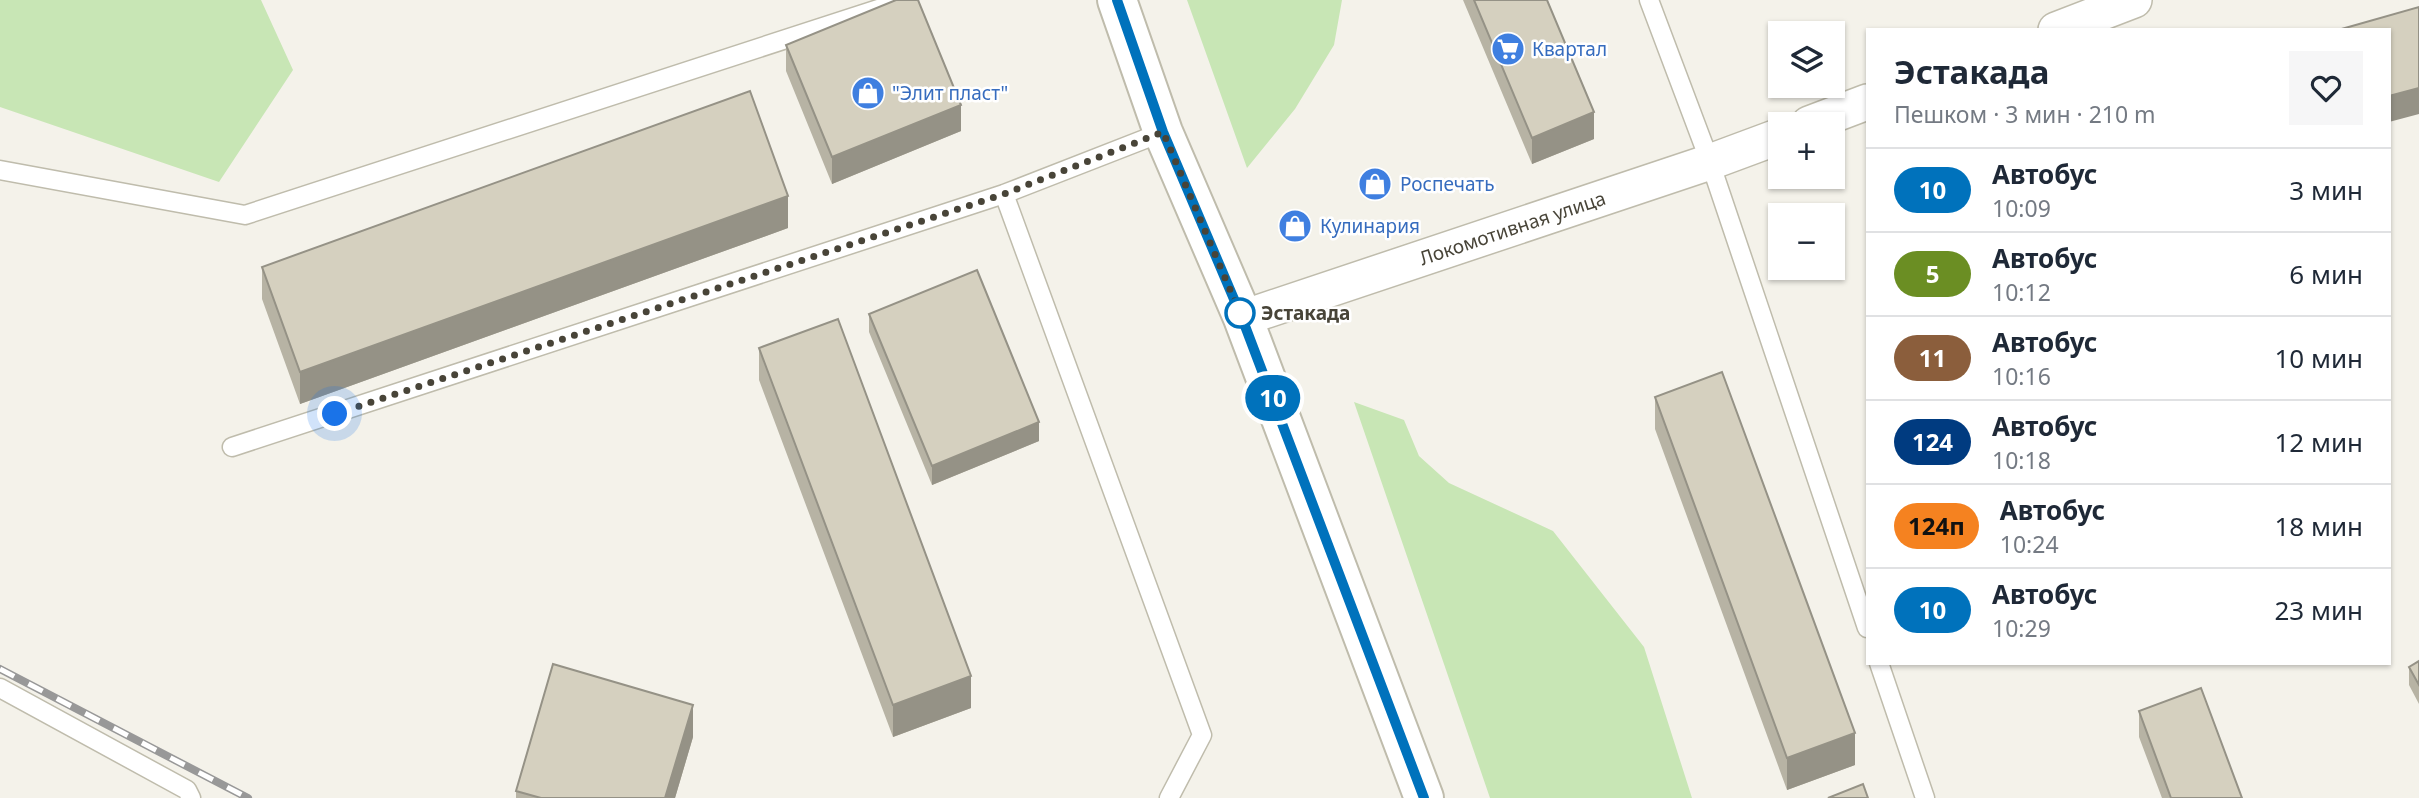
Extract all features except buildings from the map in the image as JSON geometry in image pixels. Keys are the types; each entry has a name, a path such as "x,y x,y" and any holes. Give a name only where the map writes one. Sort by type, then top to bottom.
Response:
{"street":[{"path":"1117,0 1163,132 1242,318 1424,798"},
{"path":"2061,28 2134,0"},
{"path":"1841,112 1866,102"},
{"name":"Локомотивная улица","path":"1242,318 1768,140"}],"lane":[{"path":"0,170 245,215 906,0"},
{"path":"1649,0 1710,162 1866,625"},
{"path":"232,447 1004,194 1163,132"},
{"path":"1004,194 1202,735 1169,798"},
{"path":"1880,665 1924,798"},
{"path":"0,688 187,790 191,798"}],"green space":[{"path":"0,0 261,0 293,70 219,182 0,107"},
{"path":"1187,0 1342,0 1334,45 1295,109 1247,168"},
{"path":"1354,402 1404,420 1419,456 1449,483 1553,531 1644,647 1692,798 1490,798"}],"railway":[{"path":"0,669 248,798"}],"bus line":[{"name":"10","path":"1117,0 1163,132 1242,318 1424,798"}],"place":[{"name":"Квартал","path":"1508,49"},
{"name":"\"Элит пласт\"","path":"868,93"},
{"name":"Роспечать","path":"1375,184"},
{"name":"Кулинария","path":"1295,226"},
{"name":"Эстакада","path":"1240,313"}],"route":[{"path":"335,414 1004,194 1163,132 1240,313"}]}
